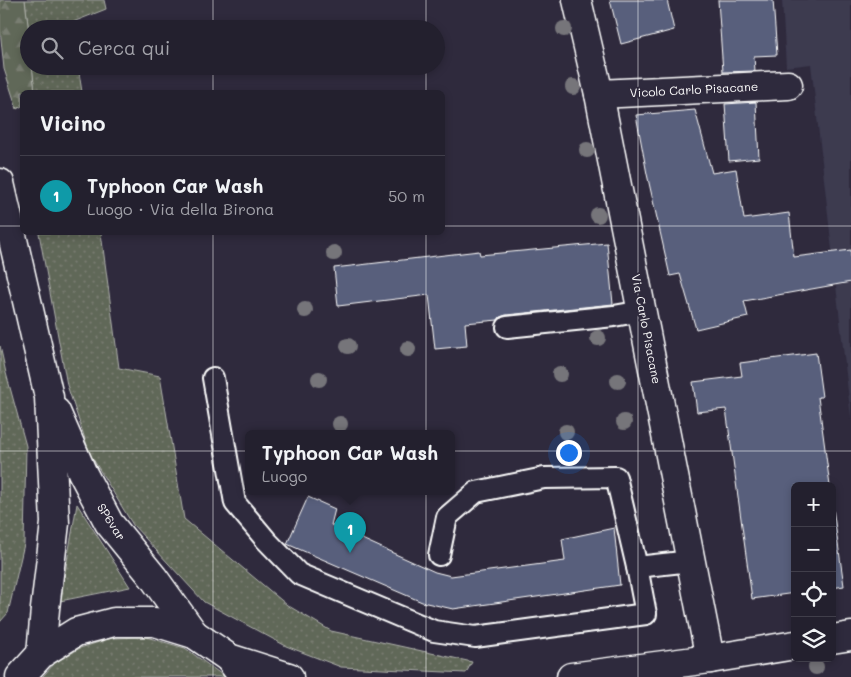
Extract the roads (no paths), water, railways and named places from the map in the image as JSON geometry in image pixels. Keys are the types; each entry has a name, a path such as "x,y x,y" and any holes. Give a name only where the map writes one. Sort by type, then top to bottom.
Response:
{"street":[{"name":"Via Carlo Pisacane","path":"577,0 599,94 710,659"},
{"name":"Vicolo Carlo Pisacane","path":"599,94 788,85"},
{"name":"SP6var","path":"0,183 49,397 55,523 44,609 41,654"},
{"name":"SP6var","path":"49,397 82,472 110,523 153,577 194,634 236,668 288,677"},
{"name":"SP6var","path":"20,677 41,654 76,632 114,622 155,622 194,634"},
{"path":"836,638 851,636"},
{"path":"572,677 710,659 791,646"}],"lane":[{"path":"507,327 614,316 642,311"},
{"path":"213,378 235,503 266,540 299,574 434,631 475,636 646,614 616,477 544,478 476,492 447,517 439,555"},
{"path":"637,567 691,561"}],"place":[{"name":"Typhoon Car Wash","path":"350,553"}]}
